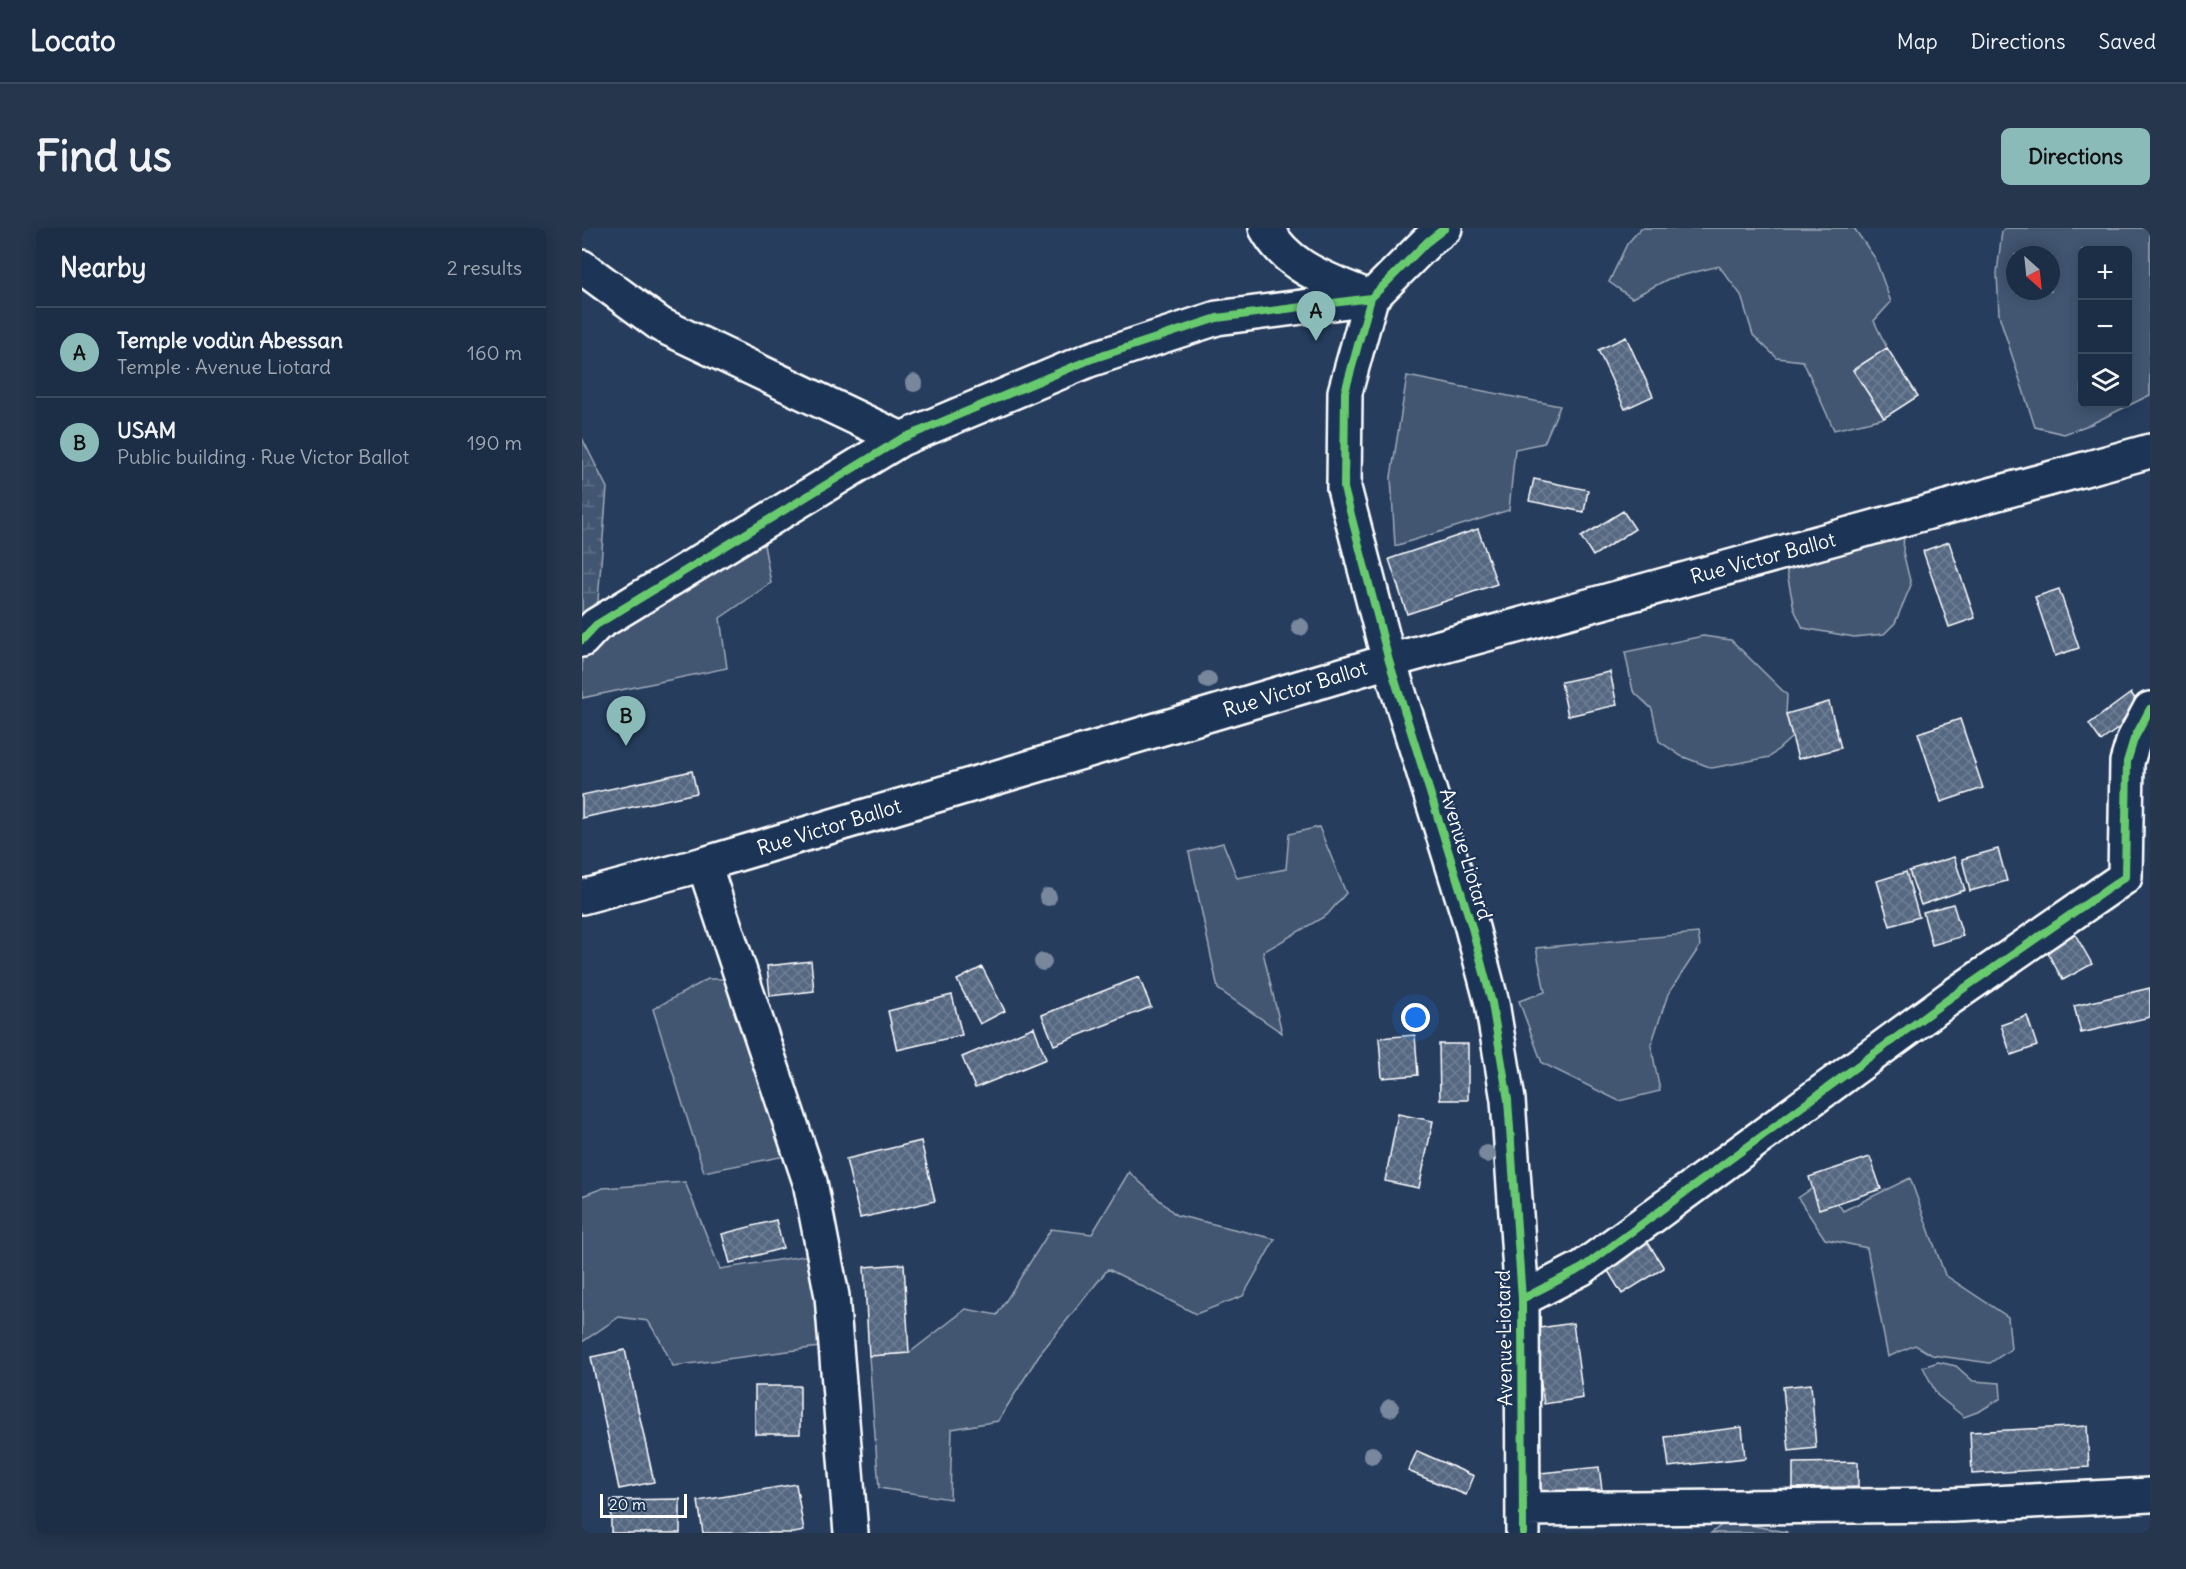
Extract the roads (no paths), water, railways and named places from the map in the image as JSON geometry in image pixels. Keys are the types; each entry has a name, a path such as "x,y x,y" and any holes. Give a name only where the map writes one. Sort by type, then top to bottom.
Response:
{"street":[{"path":"1266,228 1275,244 1302,268 1371,298"},
{"name":"Avenue Liotard","path":"1445,228 1427,242 1371,298 1345,392 1344,488 1389,661 1471,924 1492,1003 1508,1100 1522,1299 1523,1521"},
{"path":"582,267 661,325 901,439"},
{"path":"582,640 596,625 901,439 1089,360 1217,318 1371,298"},
{"name":"Rue Victor Ballot","path":"582,897 704,864 1389,661 2150,451"},
{"path":"1522,1299 1582,1268 1950,998 2125,877 2127,762 2134,739 2150,709"},
{"path":"704,864 810,1182 832,1296 851,1533"},
{"path":"1523,1521 1953,1505 2150,1495"}],"place":[{"name":"Temple vodùn Abessan","path":"1316,341"},
{"name":"USAM","path":"626,746"}]}
